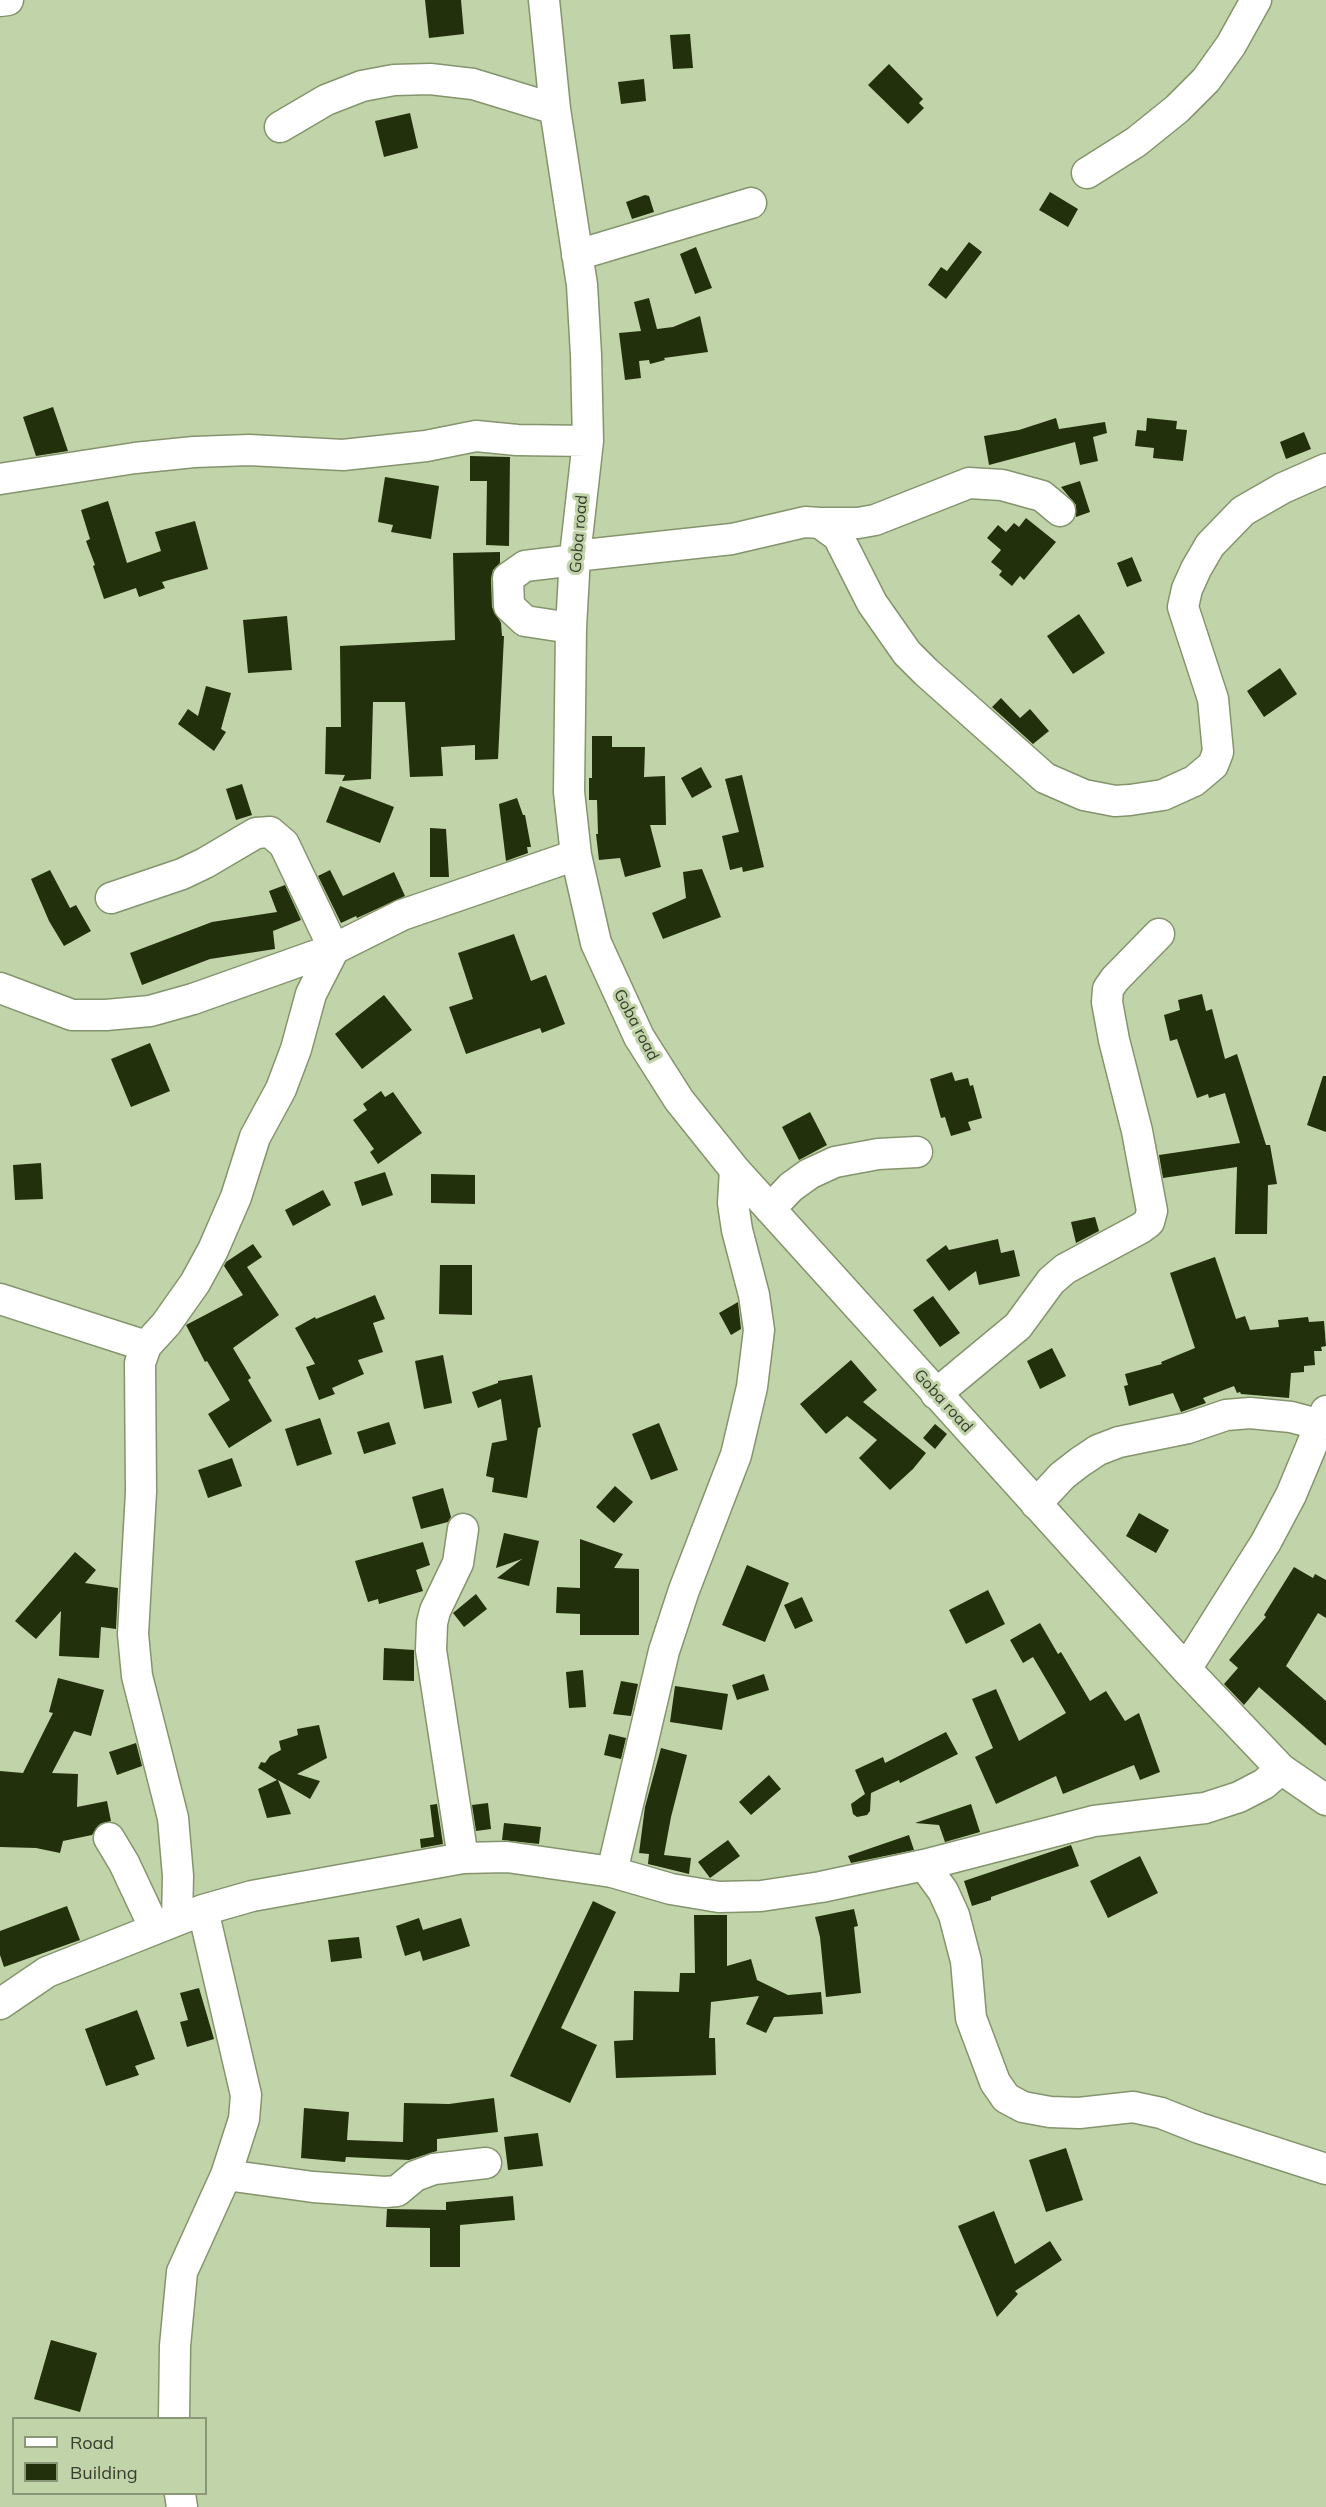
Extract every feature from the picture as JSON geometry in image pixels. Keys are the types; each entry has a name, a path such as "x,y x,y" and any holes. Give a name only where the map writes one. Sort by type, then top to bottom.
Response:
{"street":[{"path":"0,1 8,0"},
{"name":"Goba road","path":"544,0 555,109 582,285 588,441 575,558 569,792 576,855 596,943 639,1037 679,1100 735,1170 1186,1669 1281,1769 1326,1800"},
{"path":"1087,173 1136,142 1177,109 1206,80 1231,45 1256,0"},
{"path":"280,127 326,100 362,86 394,80 430,80 473,84 555,109"},
{"path":"577,255 752,203"},
{"path":"0,479 135,458 194,452 249,450 343,455 426,446 476,436 517,440 588,441"},
{"path":"820,523 838,536 873,603 891,631 926,672 1045,778 1084,795 1115,801 1130,800 1162,795 1194,781 1213,765 1218,752 1213,699 1183,607 1187,588 1196,568 1210,545 1243,512 1283,488 1326,469"},
{"path":"572,628 525,621 509,606 508,578 525,566 575,558 732,539 805,522 858,523 875,520 969,483 1002,485 1042,496 1060,511"},
{"path":"111,898 182,874 256,833 270,832 284,844 334,949"},
{"path":"0,988 72,1015 150,1011 193,999 334,949 402,915 576,855"},
{"path":"936,1394 1018,1326 1051,1281 1065,1269 1149,1222 1152,1211 1137,1131 1107,1002 1108,989 1115,979 1159,934"},
{"path":"174,2417 174,2356 182,2272 226,2175 244,2119 246,2095 178,1920 178,1876 173,1818 137,1676 133,1634 141,1492 140,1372 146,1346 166,1324 195,1283 213,1250 236,1197 255,1137 281,1089 296,1048 310,994 334,949"},
{"path":"770,1209 791,1187 809,1174 835,1162 878,1154 917,1152"},
{"path":"612,1872 664,1651 684,1590 736,1455 752,1387 759,1329 754,1295 737,1230 733,1203 735,1170"},
{"path":"0,1299 146,1346"},
{"path":"1036,1504 1062,1476 1080,1462 1098,1450 1119,1442 1188,1428 1226,1416 1250,1413 1323,1418 1291,1495 1266,1542 1186,1669"},
{"path":"463,1529 458,1563 435,1611 431,1650 463,1858"},
{"path":"0,2004 13,1983 47,1972 178,1920 252,1896 463,1858 507,1857 612,1872 671,1889 719,1897 761,1896 821,1887 924,1865 1094,1821 1204,1808 1239,1797 1264,1784 1281,1769"},
{"path":"109,1838 124,1863 178,1920"},
{"path":"924,1865 943,1891 954,1915 966,1961 971,2018 995,2082 1006,2098 1023,2107 1050,2112 1079,2113 1133,2107 1161,2113 1199,2128 1326,2169"},
{"path":"226,2175 313,2187 386,2192 397,2191 415,2176 434,2169 486,2163"}],"building":[{"path":"425,0 461,0 464,34 429,38"},
{"path":"690,34 693,68 673,69 670,35"},
{"path":"889,64 923,99 919,103 924,108 908,124 868,85"},
{"path":"644,79 646,101 621,104 618,82"},
{"path":"410,113 418,148 384,157 375,121"},
{"path":"1050,192 1078,209 1068,227 1039,210"},
{"path":"645,195 649,196 654,212 632,219 626,202"},
{"path":"969,242 982,252 946,299 928,285 941,267 947,271"},
{"path":"696,247 712,288 695,294 680,254"},
{"path":"649,298 657,329 673,327 700,316 708,352 664,358 665,360 650,364 649,360 639,361 641,378 625,380 619,333 641,331 634,302"},
{"path":"53,407 68,451 36,456 23,417"},
{"path":"1056,418 1059,429 1105,422 1107,433 1093,437 1098,461 1080,465 1075,442 989,465 984,436 1019,430"},
{"path":"1147,418 1177,421 1176,429 1187,430 1183,461 1153,458 1154,448 1135,446 1137,430 1146,431"},
{"path":"1304,432 1311,449 1286,459 1280,442"},
{"path":"470,456 510,457 509,546 486,545 487,481 470,481"},
{"path":"385,477 439,486 431,539 391,532 393,525 378,522"},
{"path":"1080,481 1090,512 1076,517 1076,505 1061,487"},
{"path":"108,501 127,563 161,551 155,532 195,521 208,569 162,582 165,588 139,597 136,588 104,599 86,541 90,539 81,510"},
{"path":"1026,518 1056,542 1024,580 1020,576 1012,586 999,575 1002,571 991,562 1001,550 987,538 998,525 1006,532 1014,523 1019,527"},
{"path":"500,552 500,563 493,570 491,579 492,607 501,623 502,636 504,636 498,759 475,760 475,745 441,747 443,776 410,777 405,702 373,702 371,779 342,781 345,775 325,774 326,727 341,727 340,646 455,640 453,553"},
{"path":"1132,557 1142,581 1127,587 1117,563"},
{"path":"1079,614 1105,653 1073,674 1047,636"},
{"path":"287,616 292,670 248,673 243,620"},
{"path":"1280,668 1297,694 1264,717 1247,691"},
{"path":"206,686 231,693 221,729 226,732 214,751 178,724 188,709 198,716"},
{"path":"1001,698 1020,718 1030,709 1049,731 1033,744 992,707"},
{"path":"592,736 612,736 612,747 645,747 644,777 665,776 666,825 650,825 661,867 625,877 620,858 599,860 596,834 598,834 597,800 589,800 589,778 592,778"},
{"path":"701,767 712,787 692,798 681,778"},
{"path":"742,775 764,867 743,872 742,867 730,870 722,836 739,832 725,779"},
{"path":"242,784 252,815 236,820 226,789"},
{"path":"340,786 394,807 380,843 326,822"},
{"path":"517,798 523,815 525,815 531,847 527,847 528,853 506,861 499,804"},
{"path":"430,828 446,829 449,877 430,877"},
{"path":"702,869 721,917 663,939 652,913 686,898 683,872"},
{"path":"50,870 70,908 76,905 91,931 64,946 49,921 31,879"},
{"path":"330,870 343,896 394,872 405,896 341,923 318,876"},
{"path":"285,885 301,920 273,931 275,949 210,959 142,985 130,953 212,922 277,912 269,891"},
{"path":"514,934 531,981 546,975 565,1024 542,1033 540,1028 466,1054 449,1007 473,999 458,953"},
{"path":"1202,994 1206,1011 1212,1009 1225,1059 1237,1054 1266,1145 1270,1145 1277,1184 1268,1185 1267,1234 1235,1234 1237,1167 1163,1178 1159,1155 1240,1143 1225,1093 1209,1098 1208,1094 1197,1098 1177,1039 1170,1041 1164,1015 1180,1010 1178,1000"},
{"path":"384,995 412,1030 362,1069 335,1034"},
{"path":"150,1043 170,1091 131,1107 111,1059"},
{"path":"952,1072 955,1081 968,1078 970,1086 973,1085 982,1118 968,1122 971,1130 951,1136 945,1117 941,1118 930,1079"},
{"path":"1323,1076 1326,1076 1326,1132 1307,1125"},
{"path":"381,1091 385,1097 393,1092 422,1133 378,1164 370,1152 374,1149 353,1120 367,1110 363,1104"},
{"path":"810,1112 827,1145 799,1160 782,1127"},
{"path":"41,1163 43,1199 15,1200 13,1165"},
{"path":"385,1172 393,1195 362,1206 354,1182"},
{"path":"431,1174 475,1175 475,1204 431,1203"},
{"path":"323,1190 331,1205 293,1226 285,1210"},
{"path":"1095,1217 1099,1231 1076,1243 1071,1222"},
{"path":"998,1239 1001,1253 1014,1250 1020,1276 979,1285 976,1271 949,1291 926,1260 946,1245 949,1250"},
{"path":"253,1244 262,1257 247,1267 279,1315 233,1348 251,1378 248,1380 272,1421 229,1448 208,1414 230,1400 207,1361 205,1362 186,1325 243,1295 224,1266 226,1262"},
{"path":"1215,1257 1236,1319 1245,1316 1250,1330 1279,1327 1278,1320 1308,1317 1309,1322 1324,1321 1326,1346 1321,1347 1322,1351 1314,1351 1315,1365 1304,1366 1304,1372 1291,1373 1289,1398 1241,1394 1237,1393 1234,1386 1203,1398 1206,1403 1181,1412 1173,1393 1129,1406 1124,1386 1128,1385 1125,1374 1162,1364 1161,1362 1195,1348 1170,1273"},
{"path":"440,1265 472,1265 472,1315 439,1314"},
{"path":"375,1295 385,1319 373,1323 383,1352 358,1360 364,1374 332,1388 335,1394 319,1400 306,1367 315,1364 295,1328 315,1317 316,1319"},
{"path":"933,1296 960,1333 940,1347 913,1310"},
{"path":"738,1302 741,1329 731,1335 719,1313"},
{"path":"1052,1348 1066,1376 1040,1389 1027,1361"},
{"path":"443,1355 452,1403 424,1409 415,1361"},
{"path":"851,1360 877,1390 863,1402 926,1453 913,1469 890,1490 859,1458 877,1440 847,1416 826,1434 800,1404"},
{"path":"532,1375 541,1427 538,1428 527,1498 492,1492 494,1478 486,1476 492,1443 507,1440 501,1399 478,1408 472,1392 498,1383 498,1381"},
{"path":"320,1418 332,1454 297,1466 285,1429"},
{"path":"389,1422 396,1444 364,1454 357,1432"},
{"path":"659,1423 678,1470 651,1480 632,1434"},
{"path":"935,1424 947,1434 935,1449 923,1438"},
{"path":"232,1458 242,1486 208,1498 198,1470"},
{"path":"615,1486 633,1502 614,1523 596,1507"},
{"path":"443,1488 451,1517 448,1522 421,1529 412,1497"},
{"path":"1139,1513 1169,1530 1156,1553 1126,1536"},
{"path":"504,1533 539,1541 529,1586 497,1578 522,1559 496,1568"},
{"path":"580,1539 623,1554 614,1568 639,1569 639,1635 580,1635 580,1614 556,1613 557,1587 580,1588"},
{"path":"423,1542 430,1565 416,1570 423,1591 379,1604 378,1599 368,1602 355,1561"},
{"path":"75,1552 96,1570 85,1583 118,1588 116,1629 101,1627 99,1658 59,1656 61,1611 36,1639 15,1621"},
{"path":"747,1565 789,1583 765,1642 722,1625"},
{"path":"1294,1567 1313,1578 1315,1574 1326,1580 1326,1618 1318,1613 1286,1666 1326,1701 1326,1746 1259,1687 1244,1705 1224,1684 1238,1668 1229,1660 1266,1617 1264,1615"},
{"path":"988,1590 1005,1624 966,1644 949,1610"},
{"path":"476,1594 487,1609 464,1627 453,1613"},
{"path":"802,1597 813,1621 795,1629 784,1605"},
{"path":"1040,1623 1058,1654 1061,1652 1090,1701 1106,1691 1125,1721 1139,1713 1160,1772 1140,1780 1134,1765 1063,1794 1056,1776 996,1804 975,1757 993,1748 972,1699 996,1689 1019,1741 1066,1713 1033,1657 1023,1663 1010,1640"},
{"path":"384,1648 414,1650 414,1681 383,1680"},
{"path":"583,1670 586,1707 569,1708 566,1672"},
{"path":"764,1674 769,1690 737,1700 732,1685"},
{"path":"58,1678 104,1690 91,1736 74,1731 52,1773 78,1774 77,1807 107,1801 111,1821 100,1824 92,1835 63,1841 60,1853 36,1848 0,1847 0,1771 23,1773 53,1713 49,1712"},
{"path":"621,1681 638,1684 631,1716 613,1714"},
{"path":"675,1686 728,1694 722,1730 670,1722"},
{"path":"319,1725 327,1758 297,1774 320,1781 310,1799 278,1780 291,1814 267,1818 258,1789 277,1780 258,1768 261,1762 265,1763 270,1756 281,1750 279,1741 298,1735 297,1729"},
{"path":"946,1732 958,1754 900,1783 899,1780 871,1793 870,1811 867,1815 857,1817 853,1814 851,1804 865,1794 855,1770 883,1757 885,1763"},
{"path":"609,1734 626,1738 621,1759 604,1755"},
{"path":"136,1743 142,1766 117,1775 109,1752"},
{"path":"661,1748 687,1755 664,1855 691,1858 689,1874 648,1864 649,1854 639,1853 645,1807"},
{"path":"769,1775 781,1789 751,1815 739,1802"},
{"path":"488,1803 491,1829 476,1831 472,1805"},
{"path":"437,1804 443,1844 421,1848 420,1839 434,1837 430,1805"},
{"path":"971,1804 980,1832 945,1842 939,1825 915,1823"},
{"path":"504,1823 541,1827 539,1844 502,1840"},
{"path":"909,1835 914,1850 851,1863 848,1856"},
{"path":"728,1840 740,1856 710,1878 698,1862"},
{"path":"1071,1845 1079,1866 972,1906 964,1881"},
{"path":"1140,1856 1158,1893 1108,1918 1090,1881"},
{"path":"593,1901 616,1912 561,2028 597,2045 570,2103 510,2076"},
{"path":"67,1906 80,1940 4,1967 0,1955 0,1931"},
{"path":"854,1909 858,1926 854,1927 861,1993 826,1997 820,1937 815,1917"},
{"path":"694,1915 727,1915 727,1966 751,1959 757,1980 788,1995 821,1992 823,2014 774,2017 766,2033 746,2024 759,1996 711,2002 709,2038 715,2038 716,2075 616,2078 614,2041 633,2040 634,1991 679,1992 680,1973 695,1973"},
{"path":"419,1918 423,1930 461,1918 470,1946 423,1961 420,1951 405,1956 396,1926"},
{"path":"359,1937 362,1958 331,1962 328,1940"},
{"path":"199,1988 214,2039 187,2047 180,2022 188,2020 180,1993"},
{"path":"137,2010 155,2059 135,2066 139,2075 106,2086 85,2029"},
{"path":"494,2098 498,2132 437,2139 437,2151 409,2160 346,2157 345,2162 301,2158 304,2108 349,2112 347,2140 403,2142 404,2103 449,2104"},
{"path":"538,2133 543,2166 508,2170 504,2137"},
{"path":"1066,2148 1083,2200 1046,2212 1029,2160"},
{"path":"513,2196 515,2220 460,2225 460,2267 430,2267 430,2228 386,2227 387,2209 446,2210 446,2202"},
{"path":"994,2211 1015,2264 1050,2241 1062,2260 1015,2291 1018,2294 997,2317 958,2226"},
{"path":"51,2340 97,2353 80,2412 34,2399"}]}
